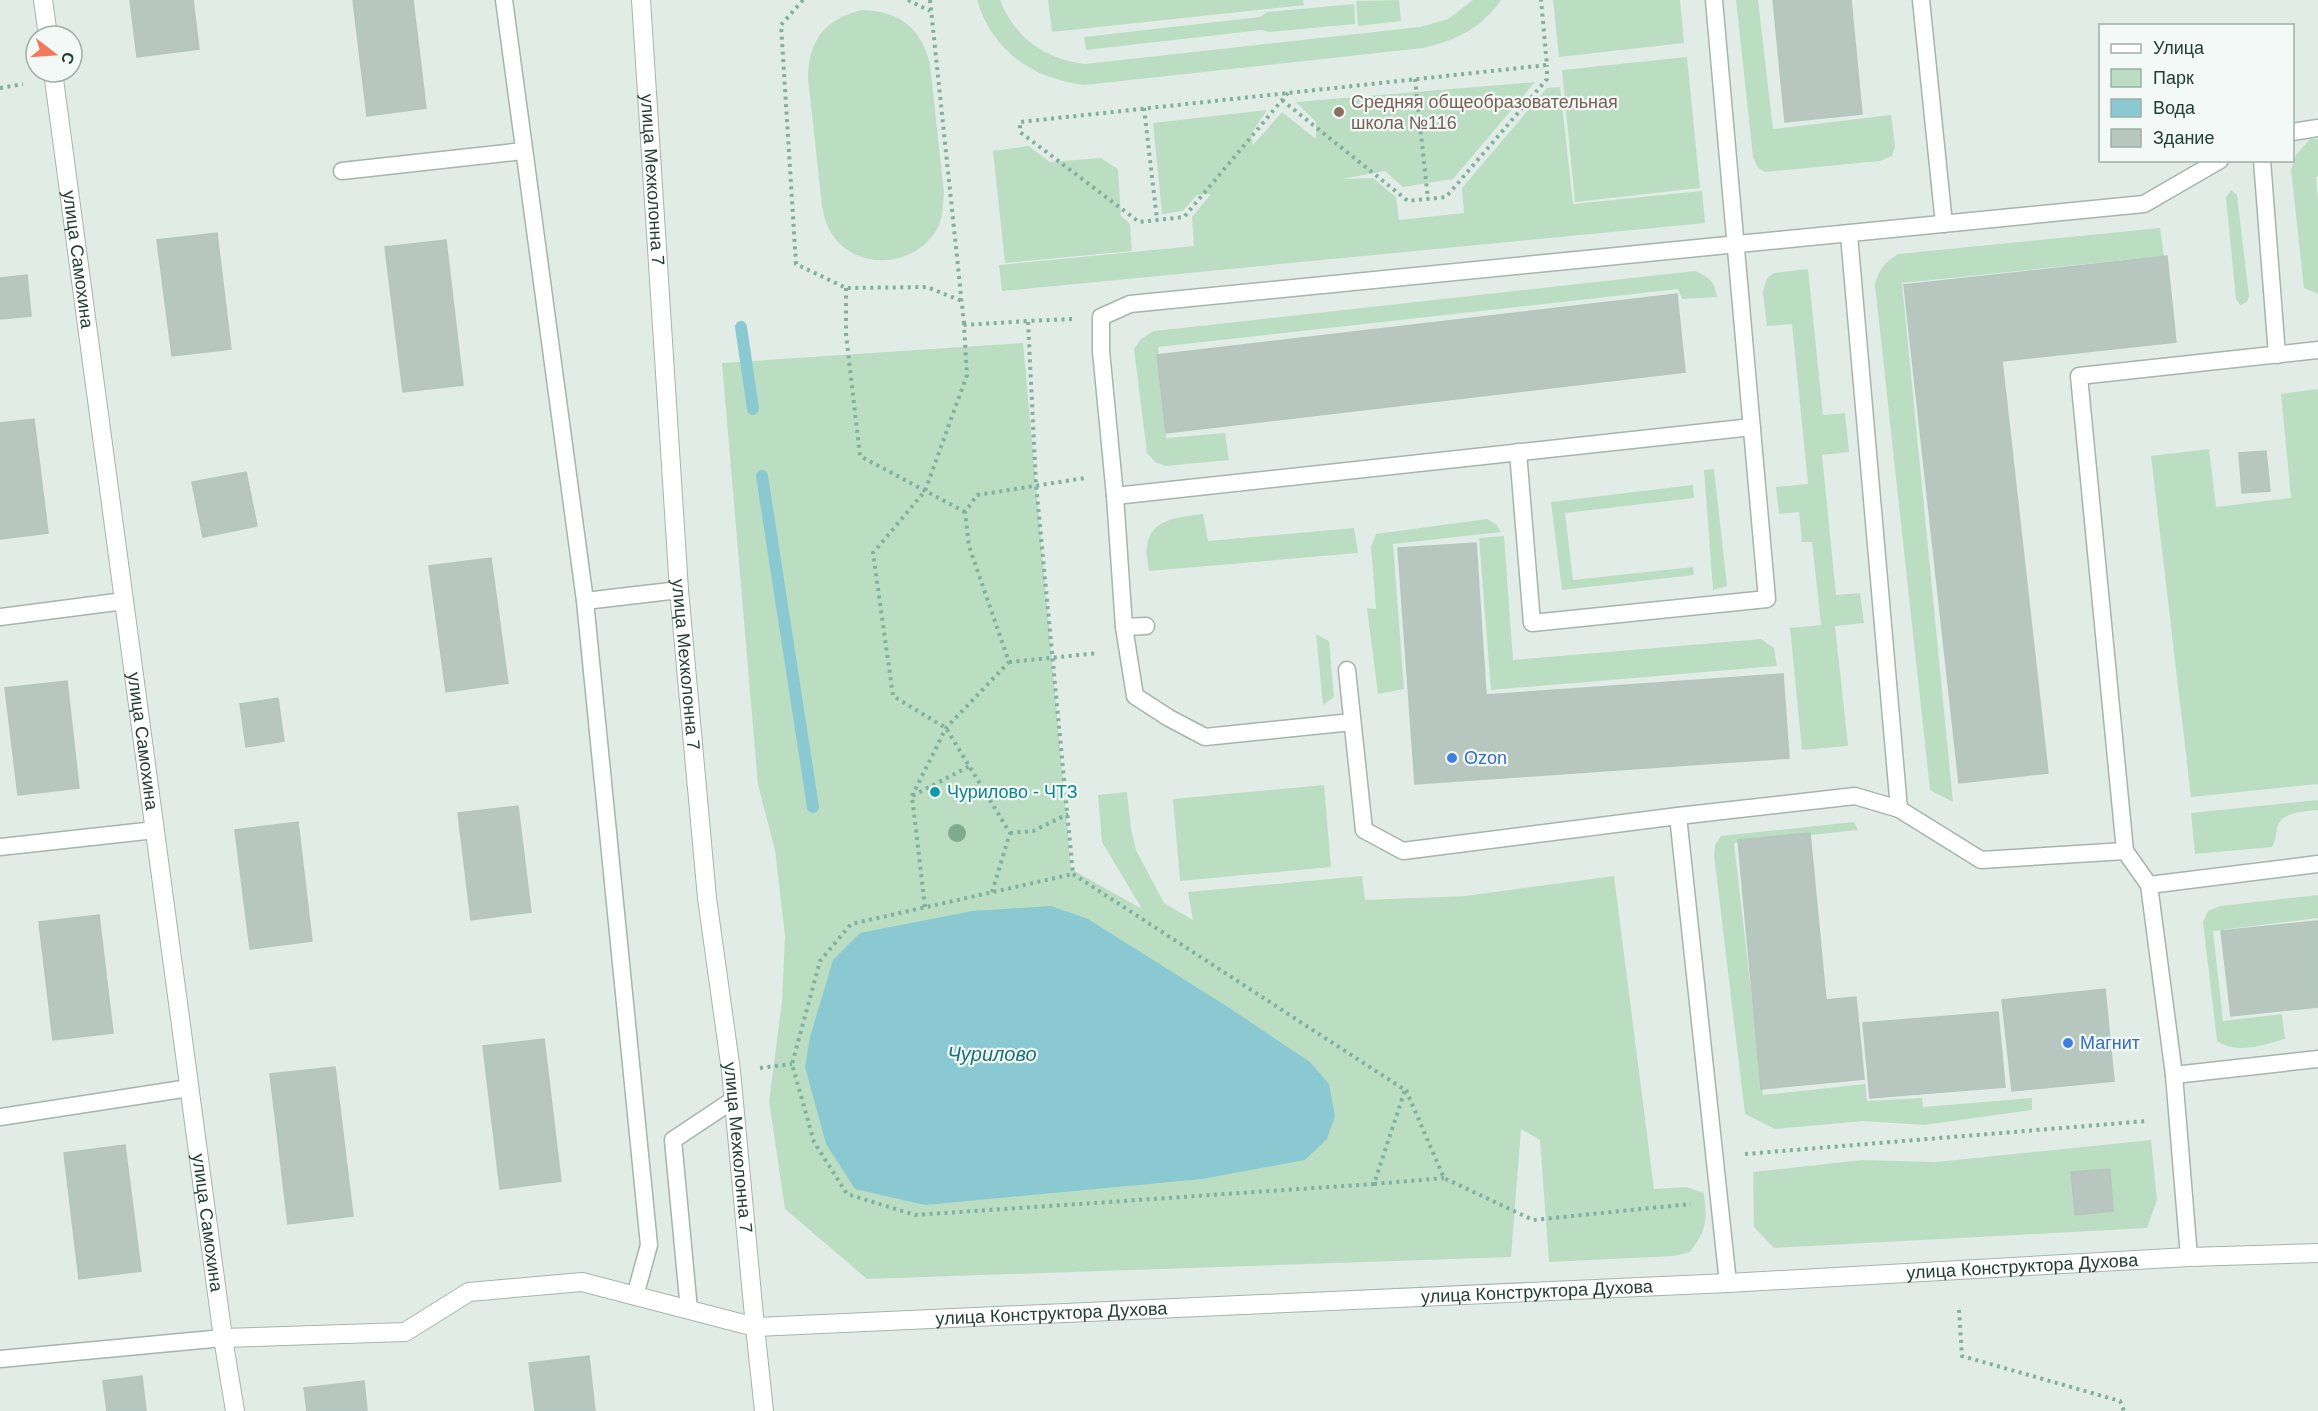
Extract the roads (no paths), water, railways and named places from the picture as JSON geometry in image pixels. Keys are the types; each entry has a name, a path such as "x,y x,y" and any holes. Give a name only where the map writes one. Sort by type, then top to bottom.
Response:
{"street":[{"path":"43,0 46,24"},
{"name":"улица Мехколонна 7","path":"641,0 679,590 707,898 733,1100 764,1411"},
{"name":"улица Самохина","path":"55,84 223,1338 236,1411"},
{"name":"улица Конструктора Духова","path":"223,1338 405,1332 469,1292 582,1282 755,1327 1728,1283 2189,1257 2318,1253"}],"lane":[{"path":"504,0 585,601 649,1245 634,1296"},
{"path":"1518,452 1532,623 1767,599 1714,0"},
{"path":"1921,0 1944,224"},
{"path":"2294,132 2318,128"},
{"path":"342,171 523,151"},
{"path":"1352,722 1205,737 1135,696 1124,627 1115,496 1101,351 1101,317 1130,304 1849,235 2144,204 2217,162"},
{"path":"2262,162 2277,355"},
{"path":"1849,235 1899,809"},
{"path":"2189,1257 2174,1076 2149,885 2124,851 2079,376 2318,350"},
{"path":"1115,496 1752,427"},
{"path":"585,601 679,590"},
{"path":"0,617 124,601"},
{"path":"1124,627 1146,626"},
{"path":"1347,670 1364,830 1403,851 1855,796 1899,809 1981,860 2124,851"},
{"path":"1678,816 1728,1283"},
{"path":"0,847 155,830"},
{"path":"2149,885 2318,864"},
{"path":"2174,1076 2318,1059"},
{"path":"0,1117 189,1088"},
{"path":"689,1310 673,1140 733,1100"},
{"path":"0,1359 223,1338"}],"water":[{"name":"Чурилово","path":"1051,906 1088,919 1310,1062 1329,1084 1335,1116 1327,1139 1305,1160 1202,1179 925,1205 855,1189 826,1144 805,1067 810,1037 833,960 860,933 972,911"}],"waterway":[{"path":"741,327 753,409"},
{"path":"762,476 813,807"}],"place":[{"name":"Средняя общеобразовательная школа №116","path":"1339,112"},
{"name":"Ozon","path":"1452,758"},
{"name":"Чурилово - ЧТЗ","path":"935,792"},
{"name":"Магнит","path":"2068,1043"}]}
